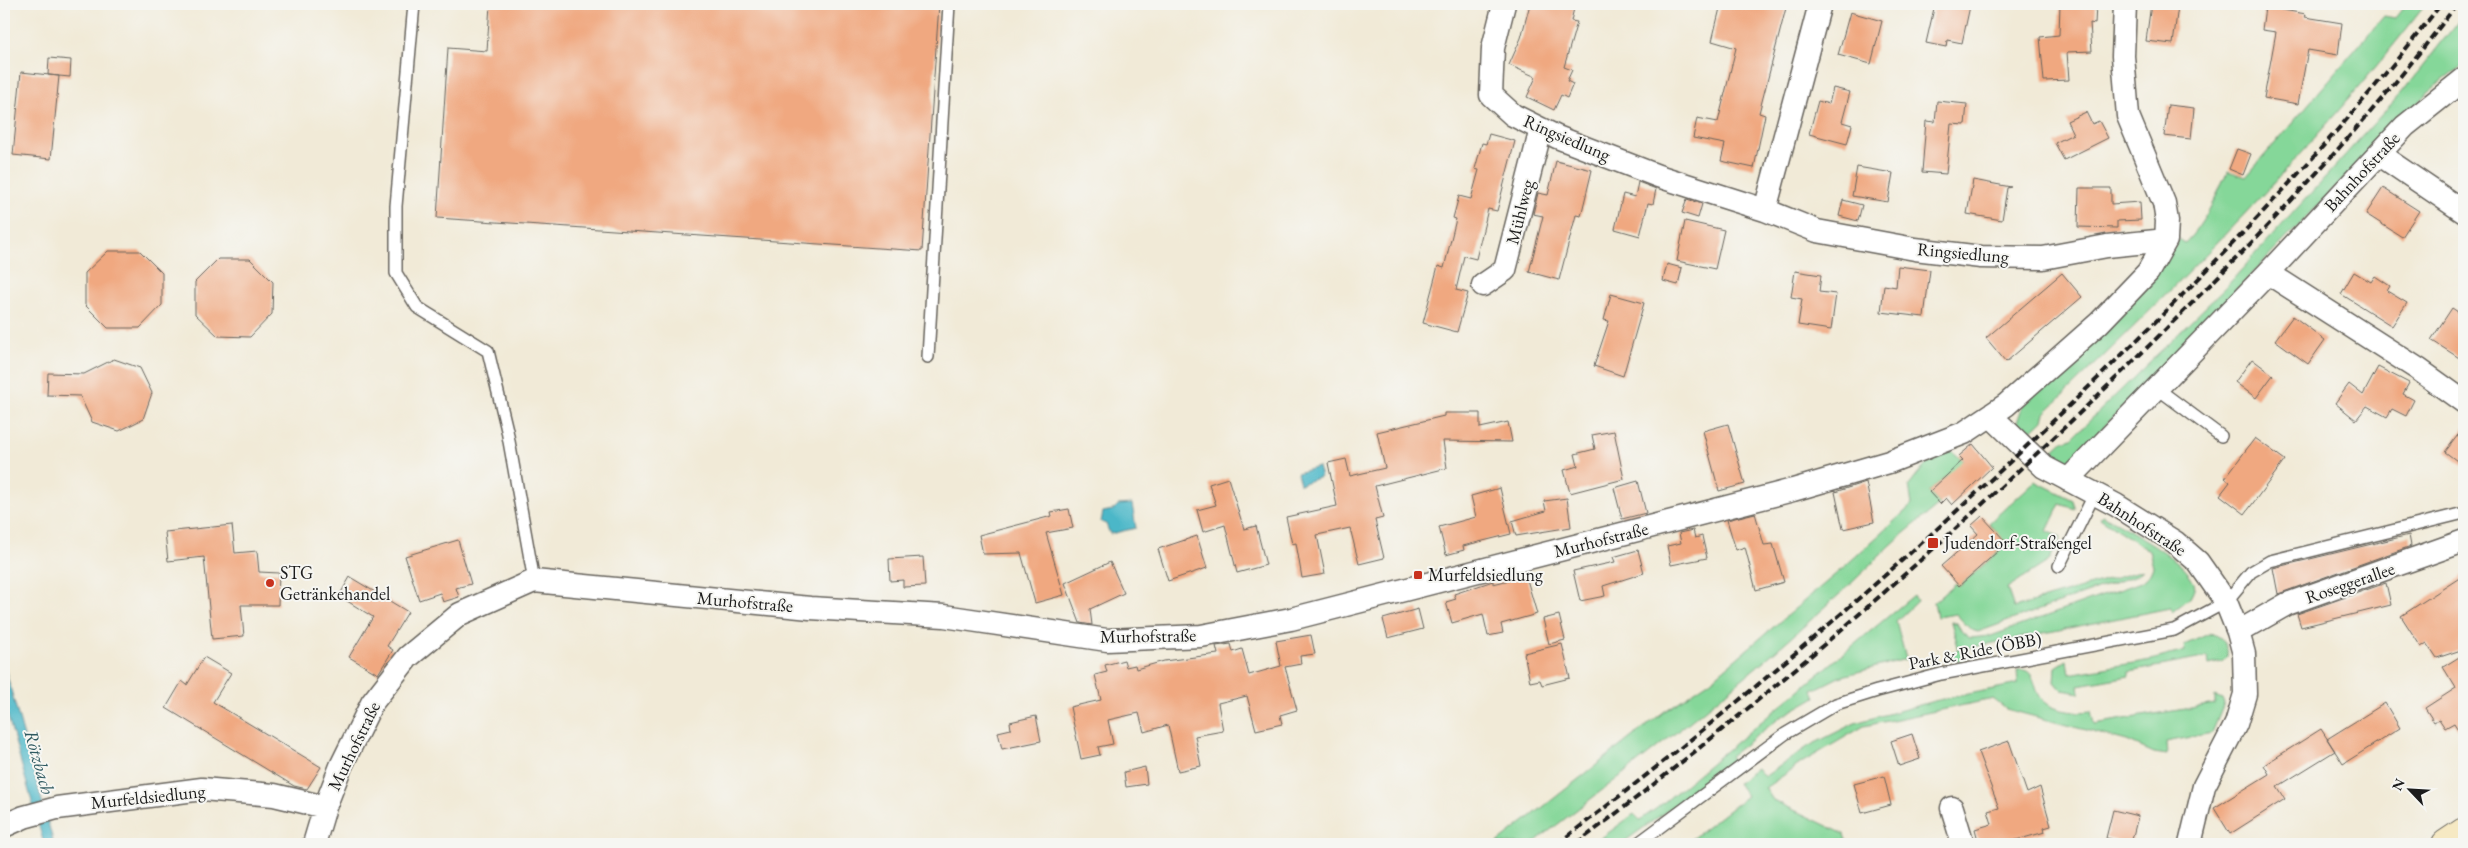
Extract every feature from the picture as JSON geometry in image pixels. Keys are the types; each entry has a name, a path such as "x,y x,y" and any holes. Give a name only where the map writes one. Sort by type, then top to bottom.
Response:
{"main road":[{"path":"2446,844 2464,832"}],"street":[{"name":"Ringsiedlung","path":"1504,4 1493,48 1491,95 1513,115 1541,129 1658,176 1765,210 1817,231 1915,249 1981,257 2043,258 2107,246 2166,240"},
{"path":"1765,210 1820,4"},
{"path":"2068,480 2038,461 1991,416 2020,393 2131,292 2148,272 2166,240 2167,221 2164,203 2128,116 2123,56 2125,4"},
{"name":"Bahnhofstraße","path":"2190,844 2204,786 2241,711 2246,678 2238,632 2226,602 2206,572 2189,554 2156,529 2095,493 2068,480 2158,389 2380,155 2405,126 2464,79"},
{"name":"Mühlweg","path":"1483,285 1505,270 1541,129"},
{"path":"2380,155 2464,212"},
{"path":"2268,273 2418,369 2464,402"},
{"name":"Murhofstraße","path":"314,844 325,807 341,766 372,703 408,657 460,614 534,581 810,608 944,616 1107,640 1201,636 1291,619 1793,490 1889,462 1964,433 1991,416"},
{"name":"Roseggerallee","path":"2238,632 2287,604 2413,561 2464,541"},
{"name":"Murfeldsiedlung","path":"4,826 24,817 57,808 202,789 274,795 325,807"},
{"path":"1952,808 1963,844"}],"lane":[{"path":"414,4 396,206 396,272 417,308 488,350 507,430 534,581"},
{"path":"928,357 949,4"},
{"path":"2158,389 2221,436"},
{"path":"2059,566 2095,493"},
{"path":"2226,602 2251,572 2270,561 2464,513"},
{"name":"Park & Ride (ÖBB)","path":"1637,844 1743,764 1806,721 1850,699 1941,674 2174,630 2226,602"}],"green space":[{"path":"2406,4 2426,4 2337,112 2243,216 2045,413 2043,420 2025,437 2017,422 2023,405 2175,246 2179,239 2185,243 2209,210 2228,171 2246,177 2384,16 2395,18"},
{"path":"2464,14 2464,64 2427,93 2069,463 2063,464 2046,457 2063,441 2072,438 2225,288 2403,91"},
{"path":"1952,451 1969,466 1946,476 1929,492 1940,504 1896,540 1848,586 1761,663 1716,701 1532,844 1496,844 1665,711 1710,681 1844,567 1912,505 1909,486 1923,469 1937,457"},
{"path":"2035,481 2073,500 2075,509 2060,504 2047,531 2061,537 2049,561 2007,588 2014,608 2142,570 2136,575 1978,632 1971,630 1956,614 1937,617 1934,602 1956,583 1960,586 2007,544 1989,523"},
{"path":"2102,515 2141,537 2171,557 2183,568 2192,578 2195,588 2190,598 2172,612 2170,608 1968,648 1969,658 1954,661 1949,659 1946,654 1959,650 1951,622 1957,623 1962,632 1970,638 1991,636 2141,582 2150,574 2153,567 2149,551 2100,518"},
{"path":"1914,595 1917,601 1896,621 1906,659 1839,677 1813,690 1816,697 1781,717 1730,756 1734,762 1621,844 1593,844 1634,814 1640,820 1657,808"},
{"path":"2209,634 2214,634 2221,638 2225,644 2227,657 2222,662 2209,665 2208,657 2129,672 2129,676 2079,685 2080,693 2062,690 2055,682 2056,667 2067,660 2069,674 2151,660 2185,651 2184,645"},
{"path":"2017,670 2023,670 2031,675 2042,699 2052,707 2065,711 2091,711 2094,724 2215,704 2215,696 2222,699 2224,704 2212,733 2166,742 2167,755 2154,753 2127,741 2006,709 1993,699 1864,726 1803,762 1765,788 1773,800 1844,834 1847,844 1685,844 1747,796 1738,783 1757,768 1764,777 1809,746 1855,723 1934,701 2018,684"}],"water":[{"path":"1318,467 1321,477 1300,484 1297,473"},
{"path":"1132,504 1136,528 1110,534 1106,524 1101,522 1103,512 1113,510 1118,505"},
{"path":"4,665 54,844 44,844 4,703"}],"building":[{"path":"490,4 939,4 922,251 437,218 448,48 487,51"},
{"path":"1530,4 1575,4 1571,21 1577,22 1564,67 1572,70 1567,81 1573,84 1567,98 1561,95 1554,110 1527,97 1536,77 1509,65 1521,38"},
{"path":"1721,4 1787,4 1759,113 1765,115 1754,168 1721,161 1725,144 1693,138 1697,118 1718,122 1736,48 1712,41"},
{"path":"1935,4 1970,6 1962,43 1947,40 1946,47 1926,43"},
{"path":"2060,4 2096,4 2095,24 2090,23 2092,51 2067,52 2069,80 2044,81 2040,37 2059,35"},
{"path":"2151,4 2178,6 2173,44 2146,41"},
{"path":"2265,7 2306,14 2305,17 2342,23 2338,55 2308,50 2298,104 2264,98 2276,32 2262,30"},
{"path":"1850,12 1882,21 1871,64 1838,55"},
{"path":"49,58 71,60 70,77 48,75"},
{"path":"21,72 59,76 51,159 13,155"},
{"path":"1833,88 1850,92 1842,122 1852,125 1847,144 1809,134 1818,101 1829,104"},
{"path":"1937,101 1967,104 1965,125 1951,124 1946,174 1922,172 1926,121 1935,122"},
{"path":"2168,105 2194,108 2191,139 2164,136"},
{"path":"2086,112 2092,124 2099,121 2108,138 2064,160 2055,143 2073,134 2067,121"},
{"path":"1489,134 1515,141 1497,211 1488,209 1476,259 1464,256 1456,290 1468,293 1457,332 1423,323 1438,266 1444,268 1456,219 1453,218 1459,196 1471,199 1479,170 1475,169 1482,143 1486,144"},
{"path":"2237,149 2251,154 2243,175 2229,169"},
{"path":"1556,161 1592,170 1581,216 1576,215 1559,280 1529,272 1543,216 1533,214 1538,193 1548,195"},
{"path":"1857,167 1893,173 1888,202 1852,196"},
{"path":"1973,180 2011,187 2007,188 2002,220 1967,214"},
{"path":"1638,182 1656,189 1653,204 1648,203 1640,236 1615,229 1623,194 1635,197"},
{"path":"2079,188 2111,188 2111,204 2140,202 2141,220 2117,221 2117,228 2078,227"},
{"path":"2383,188 2419,211 2402,237 2366,214"},
{"path":"1687,199 1702,204 1698,218 1682,213"},
{"path":"1843,200 1862,205 1858,221 1839,216"},
{"path":"1685,221 1724,230 1715,269 1677,261"},
{"path":"108,251 140,251 162,273 162,305 140,328 108,328 85,305 85,273"},
{"path":"218,259 250,259 273,282 272,314 250,337 218,336 195,314 195,282"},
{"path":"1667,264 1682,268 1678,285 1663,281"},
{"path":"1898,266 1930,270 1924,317 1881,312 1884,285 1896,287"},
{"path":"1795,271 1821,275 1819,292 1836,294 1831,330 1798,325 1802,299 1791,297"},
{"path":"2354,272 2371,282 2375,276 2390,286 2387,291 2407,303 2392,326 2341,294"},
{"path":"2062,273 2082,297 2006,362 1986,338"},
{"path":"1611,294 1644,303 1623,376 1594,366 1609,321 1604,320"},
{"path":"2452,308 2464,316 2464,361 2431,340"},
{"path":"2293,316 2325,340 2308,364 2275,340"},
{"path":"114,359 140,368 152,393 143,419 119,431 92,422 80,396 47,395 48,373 84,374"},
{"path":"2252,359 2273,375 2256,398 2235,382"},
{"path":"2378,367 2409,383 2403,394 2414,400 2406,416 2392,409 2387,417 2367,406 2356,420 2335,403 2349,384 2363,395"},
{"path":"1444,413 1480,413 1480,428 1508,422 1512,442 1443,441 1447,468 1375,486 1383,518 1375,520 1384,558 1359,564 1350,528 1317,535 1325,574 1302,578 1296,543 1292,544 1286,517 1337,506 1328,463 1346,459 1350,476 1385,468 1377,432 1444,416"},
{"path":"1728,424 1745,484 1719,491 1703,431"},
{"path":"2464,427 2464,466 2445,452"},
{"path":"1614,431 1624,479 1570,493 1564,470 1578,466 1575,454 1595,449 1592,435"},
{"path":"2255,438 2285,460 2245,514 2220,495 2230,482 2225,478"},
{"path":"1973,444 1992,467 1952,505 1946,498 1940,504 1929,492 1963,460 1959,456"},
{"path":"1228,478 1244,529 1256,526 1266,565 1237,573 1225,525 1203,532 1197,510 1216,505 1209,484"},
{"path":"1638,481 1646,513 1622,519 1614,488"},
{"path":"1866,482 1874,522 1843,529 1835,492"},
{"path":"1500,488 1511,534 1463,546 1464,550 1446,555 1439,527 1476,517 1471,496"},
{"path":"1567,498 1571,527 1516,536 1512,521 1546,511 1544,501"},
{"path":"1069,509 1073,528 1046,533 1064,595 1035,603 1021,553 983,554 979,535 1052,516 1051,512"},
{"path":"1755,513 1764,545 1773,544 1784,582 1756,590 1745,547 1736,550 1727,520"},
{"path":"1982,516 2007,543 1959,586 1941,566 1978,534 1971,526"},
{"path":"232,525 235,553 257,551 259,572 279,573 278,605 241,605 244,636 212,639 204,557 168,561 165,532"},
{"path":"1693,530 1695,538 1702,536 1707,558 1671,565 1667,546 1681,543 1679,533"},
{"path":"2409,535 2411,546 2278,594 2273,568"},
{"path":"1197,536 1207,568 1168,581 1158,549"},
{"path":"458,540 471,584 456,588 459,597 443,602 440,593 419,600 405,556"},
{"path":"1638,550 1644,573 1603,586 1605,596 1580,601 1573,571 1615,562 1613,557"},
{"path":"923,557 925,586 903,587 903,580 890,581 889,559"},
{"path":"1110,562 1124,593 1090,609 1092,625 1080,623 1065,583"},
{"path":"2464,575 2464,649 2437,658 2427,643 2421,647 2401,616"},
{"path":"1526,576 1537,614 1501,624 1503,633 1488,636 1483,614 1452,623 1446,602 1456,599 1454,594 1493,581 1493,584"},
{"path":"350,577 408,612 387,646 393,650 378,674 349,657 373,617 339,596"},
{"path":"2386,583 2391,605 2301,627 2297,614"},
{"path":"1418,609 1423,629 1388,638 1383,619"},
{"path":"1559,615 1565,640 1549,644 1543,619"},
{"path":"1311,635 1315,654 1300,656 1301,664 1285,667 1297,710 1280,715 1282,724 1256,730 1247,696 1218,703 1223,731 1195,736 1201,766 1178,771 1168,725 1144,732 1139,713 1108,720 1113,744 1098,747 1100,755 1081,759 1070,707 1101,700 1095,675 1107,672 1105,665 1124,660 1126,667 1135,665 1136,669 1164,661 1218,654 1216,646 1231,644 1233,652 1242,649 1249,675 1281,666 1276,641"},
{"path":"1562,644 1570,678 1542,685 1540,680 1530,682 1524,653"},
{"path":"2464,654 2464,739 2454,723 2445,728 2439,719 2434,722 2425,708 2456,688 2443,667"},
{"path":"204,657 231,673 213,702 321,767 307,789 294,786 166,708 182,681 187,685"},
{"path":"2385,703 2400,728 2343,764 2327,739"},
{"path":"1036,716 1041,741 1002,749 998,732 1011,729 1010,722"},
{"path":"2321,729 2335,751 2277,787 2285,799 2230,834 2214,808 2269,774 2264,765"},
{"path":"1912,734 1920,759 1899,766 1891,741"},
{"path":"2009,741 2027,793 2040,787 2051,826 2044,828 2045,832 2002,844 1979,844 1975,829 1992,824 1988,811 1999,808 1978,752"},
{"path":"1145,767 1147,784 1126,787 1124,772"},
{"path":"1884,776 1891,805 1862,813 1854,784"},
{"path":"2113,810 2138,816 2131,844 2106,838"}],"railway":[{"path":"1557,844 1768,676 1904,559 2036,437 2191,286 2278,196 2362,102 2441,4"},
{"path":"1576,844 1717,733 1855,618 2054,437 2208,287 2295,196 2379,102 2457,4"}],"place":[{"name":"Judendorf-Straßengel","path":"1933,543"},
{"name":"Murfeldsiedlung","path":"1418,575"},
{"name":"STG Getränkehandel","path":"270,583"}],"water label":[{"name":"Rötzbach","path":"40,762"}]}
